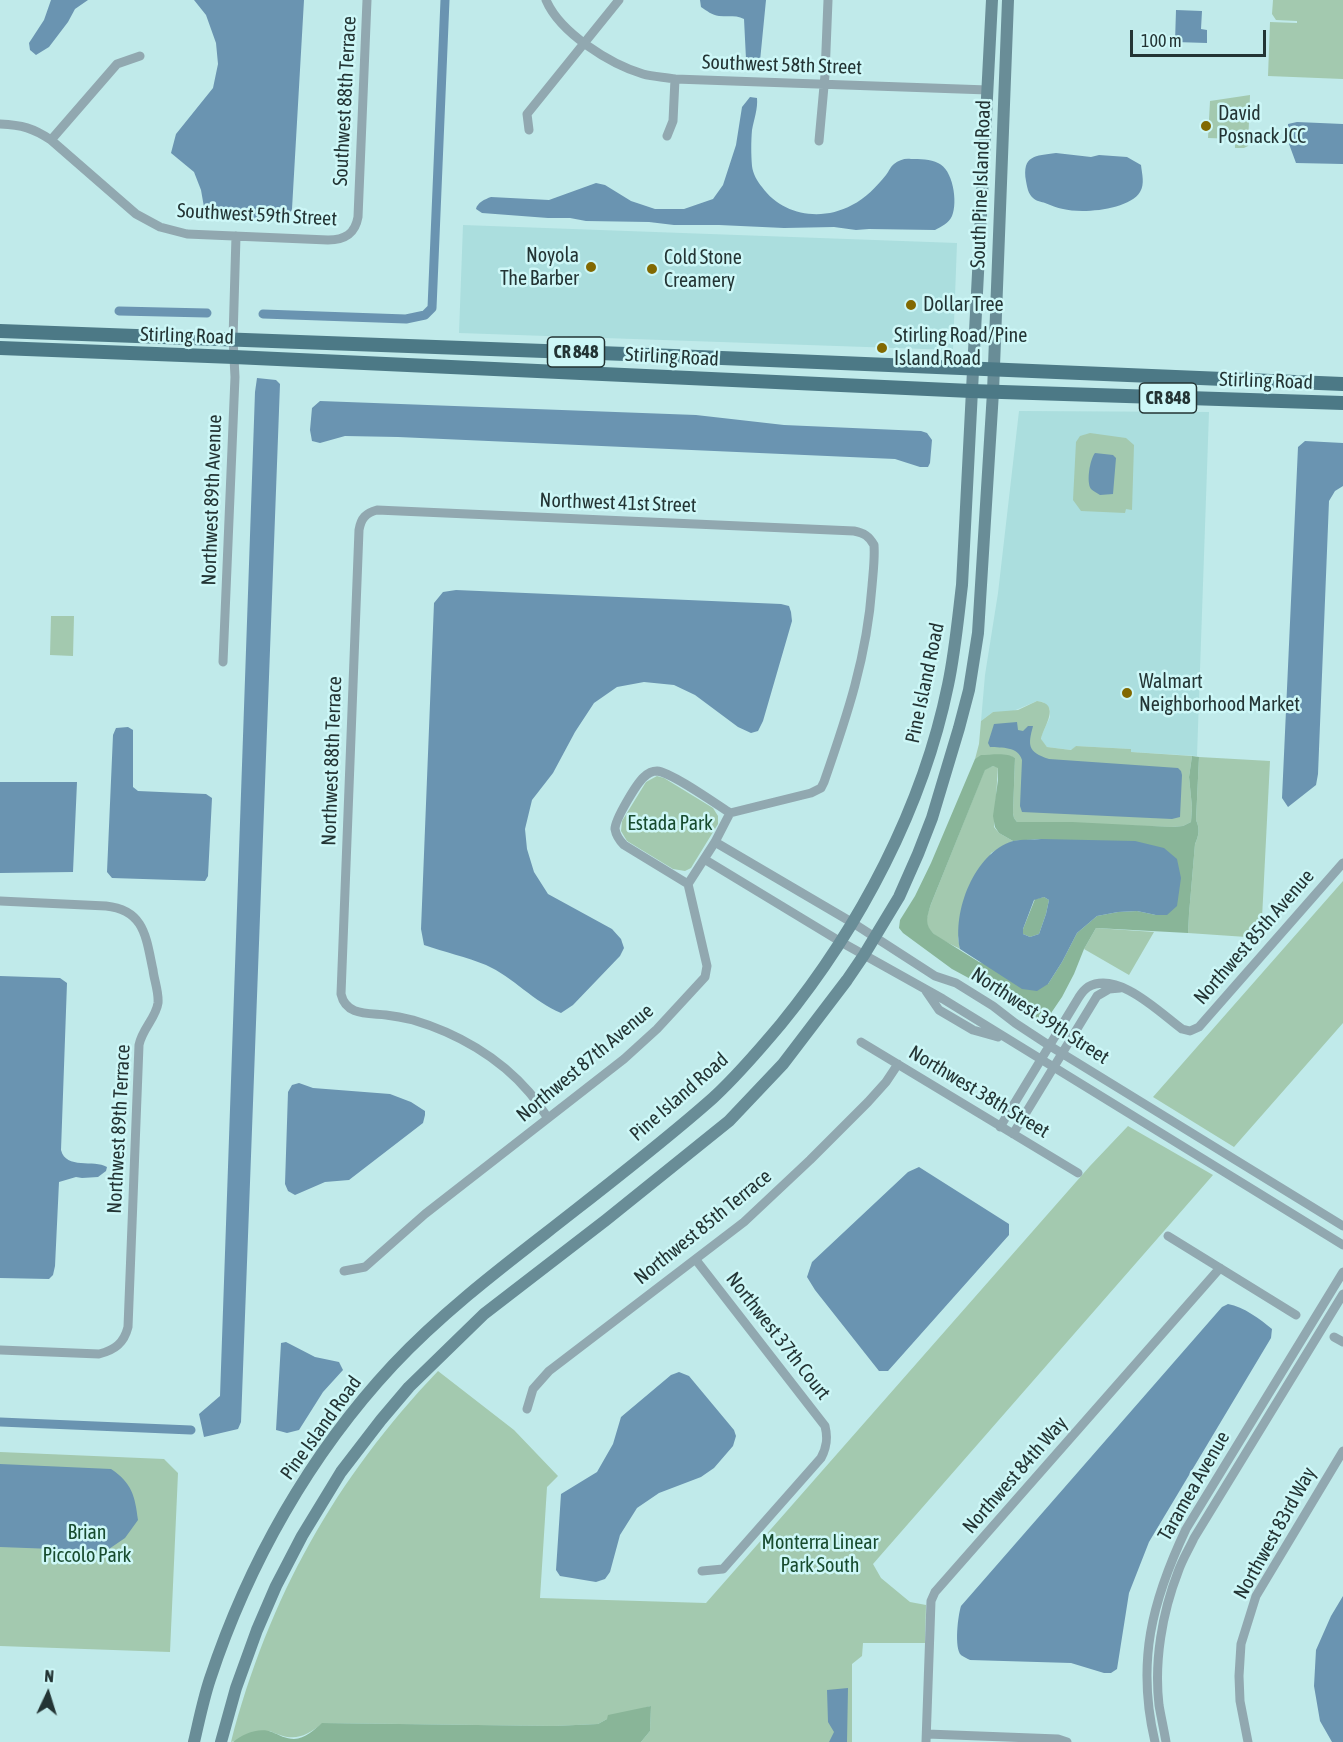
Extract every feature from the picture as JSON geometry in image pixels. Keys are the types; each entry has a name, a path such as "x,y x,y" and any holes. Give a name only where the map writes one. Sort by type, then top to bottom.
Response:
{"main road":[{"name":"South Pine Island Road","path":"973,369 992,0"},
{"name":"South Pine Island Road","path":"993,370 1008,0"},
{"name":"Stirling Road","path":"0,331 1343,384"},
{"path":"82,335 86,352"},
{"name":"Stirling Road","path":"0,348 993,392 1343,403"},
{"path":"626,354 627,375"},
{"name":"Pine Island Road","path":"194,1742 210,1681 250,1578 278,1524 319,1457 362,1400 395,1363 475,1288 591,1198 715,1096 759,1051 798,1004 853,923 914,801 948,686 962,585 973,369"},
{"name":"Pine Island Road","path":"221,1742 236,1688 276,1586 302,1536 341,1472 381,1420 409,1387 484,1314 729,1121 783,1064 822,1014 864,955 898,897 926,835 949,764 969,690 980,609 993,370"},
{"path":"1274,401 1275,381"}],"street":[{"name":"Southwest 88th Terrace","path":"348,236 355,228 358,217 367,0"},
{"name":"Southwest 58th Street","path":"546,0 560,20 583,43 613,62 644,74 675,79 988,90"},
{"path":"529,130 527,114 619,0"},
{"path":"819,141 825,84 828,0"},
{"path":"51,140 117,64 140,56"},
{"path":"667,136 673,121 675,79"},
{"name":"Southwest 59th Street","path":"0,124 30,128 51,140 121,202 148,222 173,232 337,240 348,236"},
{"name":"Northwest 89th Avenue","path":"224,662 235,377 233,339 236,236"},
{"name":"Northwest 41st Street","path":"362,512 377,510 854,531 872,534 874,554 870,613 862,664 849,712 821,788 811,793 730,813"},
{"name":"Northwest 88th Terrace","path":"362,512 359,530 341,994 344,1010 412,1020 463,1040 484,1052 510,1074 529,1092 548,1118"},
{"path":"652,768 670,775 730,813 715,842 688,884 624,845 612,834 623,809 641,780 652,768"},
{"name":"Northwest 39th Street","path":"715,842 853,923 935,976 956,983 993,1006 1050,1047 1343,1226"},
{"name":"Northwest 39th Street","path":"704,859 1041,1059 1343,1245"},
{"name":"Northwest 85th Avenue","path":"1123,987 1136,994 1182,1029 1190,1031 1198,1027 1343,863"},
{"name":"Northwest 87th Avenue","path":"344,1271 364,1268 425,1214 624,1059 699,986 709,969 688,884"},
{"name":"Northwest 89th Terrace","path":"0,901 112,906 122,909 137,920 144,932 158,1003 139,1044 128,1327 125,1336 113,1349 99,1354 0,1350"},
{"path":"1000,1127 1079,997 1088,987 1102,983 1123,987"},
{"path":"1013,1134 1097,996 1109,989 1123,987"},
{"name":"Northwest 38th Street","path":"861,1042 1078,1173"},
{"name":"Northwest 85th Terrace","path":"527,1409 533,1389 549,1371 744,1222 868,1102 898,1064"},
{"path":"1167,1236 1296,1315"},
{"name":"Northwest 37th Court","path":"696,1260 825,1426 828,1436 821,1458 723,1569 702,1571"},
{"name":"Northwest 84th Way","path":"926,1738 932,1601 935,1592 1220,1268"},
{"name":"Taramea Avenue","path":"1155,1742 1146,1694 1147,1661 1158,1596 1169,1565 1186,1529 1343,1272"},
{"name":"Taramea Avenue","path":"1166,1742 1159,1704 1158,1674 1168,1601 1178,1570 1194,1538 1343,1294"},
{"path":"1334,1337 1343,1342"},
{"name":"Northwest 83rd Way","path":"1248,1742 1243,1719 1239,1676 1241,1644 1256,1596 1343,1451"},
{"path":"926,1738 1058,1739 1067,1742"}],"shaded area":[{"path":"51,0 88,0 75,9 49,47 36,55 30,50 29,43 44,20"},
{"path":"194,0 304,0 292,209 289,217 242,220 205,213 201,190 194,172 171,153 176,134 213,88 218,64 216,43 206,15"},
{"path":"700,0 766,0 760,61 753,66 746,59 744,19 712,14 701,7"},
{"path":"1176,10 1202,11 1201,29 1207,30 1207,43 1175,42"},
{"path":"750,97 757,98 751,139 753,172 770,197 780,204 803,213 828,213 840,210 866,196 898,161 925,160 943,166 951,179 954,210 951,218 935,230 856,230 834,227 784,228 586,221 482,213 476,209 480,203 491,197 549,200 596,183 605,185 631,201 655,209 684,209 713,199 723,185 736,145 742,107"},
{"path":"1297,122 1343,124 1343,164 1296,163 1289,144 1288,124"},
{"path":"1056,153 1091,157 1099,155 1127,157 1141,165 1142,189 1126,203 1093,211 1063,209 1037,201 1028,190 1026,166 1036,156"},
{"path":"463,225 957,243 953,350 459,333"},
{"path":"257,378 276,380 280,384 241,1422 238,1429 204,1437 199,1414 220,1396"},
{"path":"320,401 696,415 784,425 921,431 927,433 932,440 928,467 920,467 895,459 398,437 345,436 320,443 312,441 310,430 312,408"},
{"path":"1019,411 1209,412 1197,756 1131,752 1131,749 1076,746 1072,750 1047,747 1041,740 1050,717 1050,709 1043,702 1037,701 1011,712 993,712 981,721"},
{"path":"1305,441 1343,443 1343,486 1335,491 1329,501 1318,774 1316,785 1288,807 1282,798 1298,447"},
{"path":"1095,453 1113,455 1116,458 1113,494 1100,495 1090,486 1089,471"},
{"path":"456,590 781,604 789,606 791,612 792,621 763,721 758,731 751,733 738,727 695,695 674,685 644,682 617,687 594,703 553,773 532,800 525,829 527,849 534,872 548,894 612,929 621,939 624,948 620,956 573,1005 561,1013 542,1003 486,965 424,945 421,929 434,603 443,592"},
{"path":"1017,722 1018,730 1023,731 1028,726 1033,726 1030,738 1031,747 1037,754 1049,759 1178,768 1182,775 1180,817 1172,819 1022,812 1020,806 1022,760 1020,755 1013,750 990,747 988,743 994,724"},
{"path":"128,727 133,730 133,787 138,791 206,794 212,798 208,876 205,881 112,878 107,872 113,735 116,728"},
{"path":"0,782 77,782 73,872 0,873"},
{"path":"1038,839 1135,841 1164,848 1177,859 1181,878 1177,906 1167,915 1137,911 1097,916 1077,933 1048,984 1037,991 1022,989 960,949 959,918 969,886 987,858 999,848 1013,841","holes":["1044,897 1049,900 1039,934 1030,937 1023,934 1034,900"]},
{"path":"0,976 60,978 67,983 61,1150 68,1160 107,1167 106,1171 98,1177 76,1177 59,1182 55,1266 53,1275 49,1279 0,1278"},
{"path":"299,1083 313,1088 390,1094 411,1102 425,1111 423,1123 349,1180 325,1182 295,1195 288,1191 285,1184 288,1092 292,1085"},
{"path":"919,1167 1009,1224 1009,1235 888,1371 879,1371 807,1277 812,1262 908,1172"},
{"path":"1228,1304 1257,1317 1272,1329 1271,1338 1149,1542 1129,1593 1117,1669 1111,1673 1104,1673 1071,1663 970,1660 962,1655 957,1639 961,1606 1222,1307"},
{"path":"286,1342 315,1357 339,1362 343,1370 323,1392 299,1430 287,1433 276,1430 281,1343"},
{"path":"679,1372 689,1376 734,1430 736,1436 733,1446 714,1468 701,1477 659,1493 637,1508 620,1535 610,1572 605,1579 596,1582 560,1576 556,1570 561,1494 597,1472 613,1444 621,1417 671,1375"},
{"path":"0,1464 111,1469 128,1485 138,1520 125,1538 106,1551 0,1547"},
{"path":"1343,1596 1343,1742 1332,1742 1320,1721 1314,1686 1316,1650"},
{"path":"848,1688 847,1742 829,1742 834,1732 828,1722 827,1690"}],"green space":[{"path":"1273,0 1343,0 1343,79 1268,76 1270,22 1297,23 1297,21 1276,20 1272,14"},
{"path":"1250,95 1248,146 1235,148 1235,139 1208,138 1210,101"},
{"path":"1090,433 1126,438 1134,445 1132,510 1126,509 1125,513 1081,511 1073,500 1076,442 1080,436"},
{"path":"51,616 74,616 73,656 50,655"},
{"path":"1037,701 1044,703 1050,711 1041,739 1047,747 1071,750 1076,746 1131,749 1131,752 1192,756 1189,777 1191,822 1183,826 1172,827 1017,822 1013,813 1015,758 995,755 975,759 981,721 993,712 1018,710"},
{"path":"994,754 1015,758 1013,813 1017,822 1172,827 1183,826 1191,822 1189,777 1192,756 1199,757 1196,820 1199,832 1195,844 1188,933 1096,928 1062,997 1047,1019 1037,1020 1020,1010 1013,1002 952,969 903,933 899,928 900,920 931,863 975,759 981,755","holes":["993,766 998,768 993,816 999,833 1013,841 1041,839 1156,915 1137,911 1097,916 1077,933 1048,984 979,962 934,934 928,924 931,904 985,770"]},
{"path":"1199,757 1270,761 1261,938 1188,933 1195,844 1198,832 1196,820"},
{"path":"998,767 994,827 999,833 1013,841 991,853 958,938 960,949 931,932 928,928 927,916 985,769"},
{"name":"Estada Park","path":"657,776 713,808 718,816 718,824 691,868 685,871 673,869 627,841 621,831 622,821 646,782"},
{"path":"1343,881 1343,1023 1234,1147 1153,1097"},
{"path":"1044,897 1049,900 1039,934 1030,937 1023,934 1035,899"},
{"path":"1096,928 1154,932 1129,975 1084,949"},
{"name":"Monterra Linear Park South","path":"1128,1126 1213,1175 873,1564 881,1578 910,1602 926,1605 925,1643 863,1643 862,1656 852,1664 852,1742 641,1742 650,1731 651,1706 607,1719 598,1724 554,1726 323,1723 298,1737 270,1731 231,1742 265,1638 286,1589 310,1543 337,1498 368,1454 401,1412 438,1371 514,1430 558,1476 547,1487 540,1598 706,1603 1090,1166"},
{"name":"Brian Piccolo Park","path":"0,1452 164,1459 178,1473 170,1652 0,1646"},
{"path":"651,1706 650,1731 641,1742 233,1742 241,1736 262,1730 298,1739 322,1723 554,1726 598,1724 607,1719 608,1715"}],"waterway":[{"path":"263,314 406,319 425,315 432,308 445,0"},
{"path":"119,311 207,313"},
{"path":"0,1422 191,1430"}],"place":[{"name":"David Posnack JCC","path":"1206,126"},
{"name":"Noyola The Barber","path":"591,267"},
{"name":"Cold Stone Creamery","path":"652,269"},
{"name":"Dollar Tree","path":"911,305"},
{"name":"Stirling Road/Pine Island Road","path":"882,348"},
{"name":"Walmart Neighborhood Market","path":"1127,693"}]}
